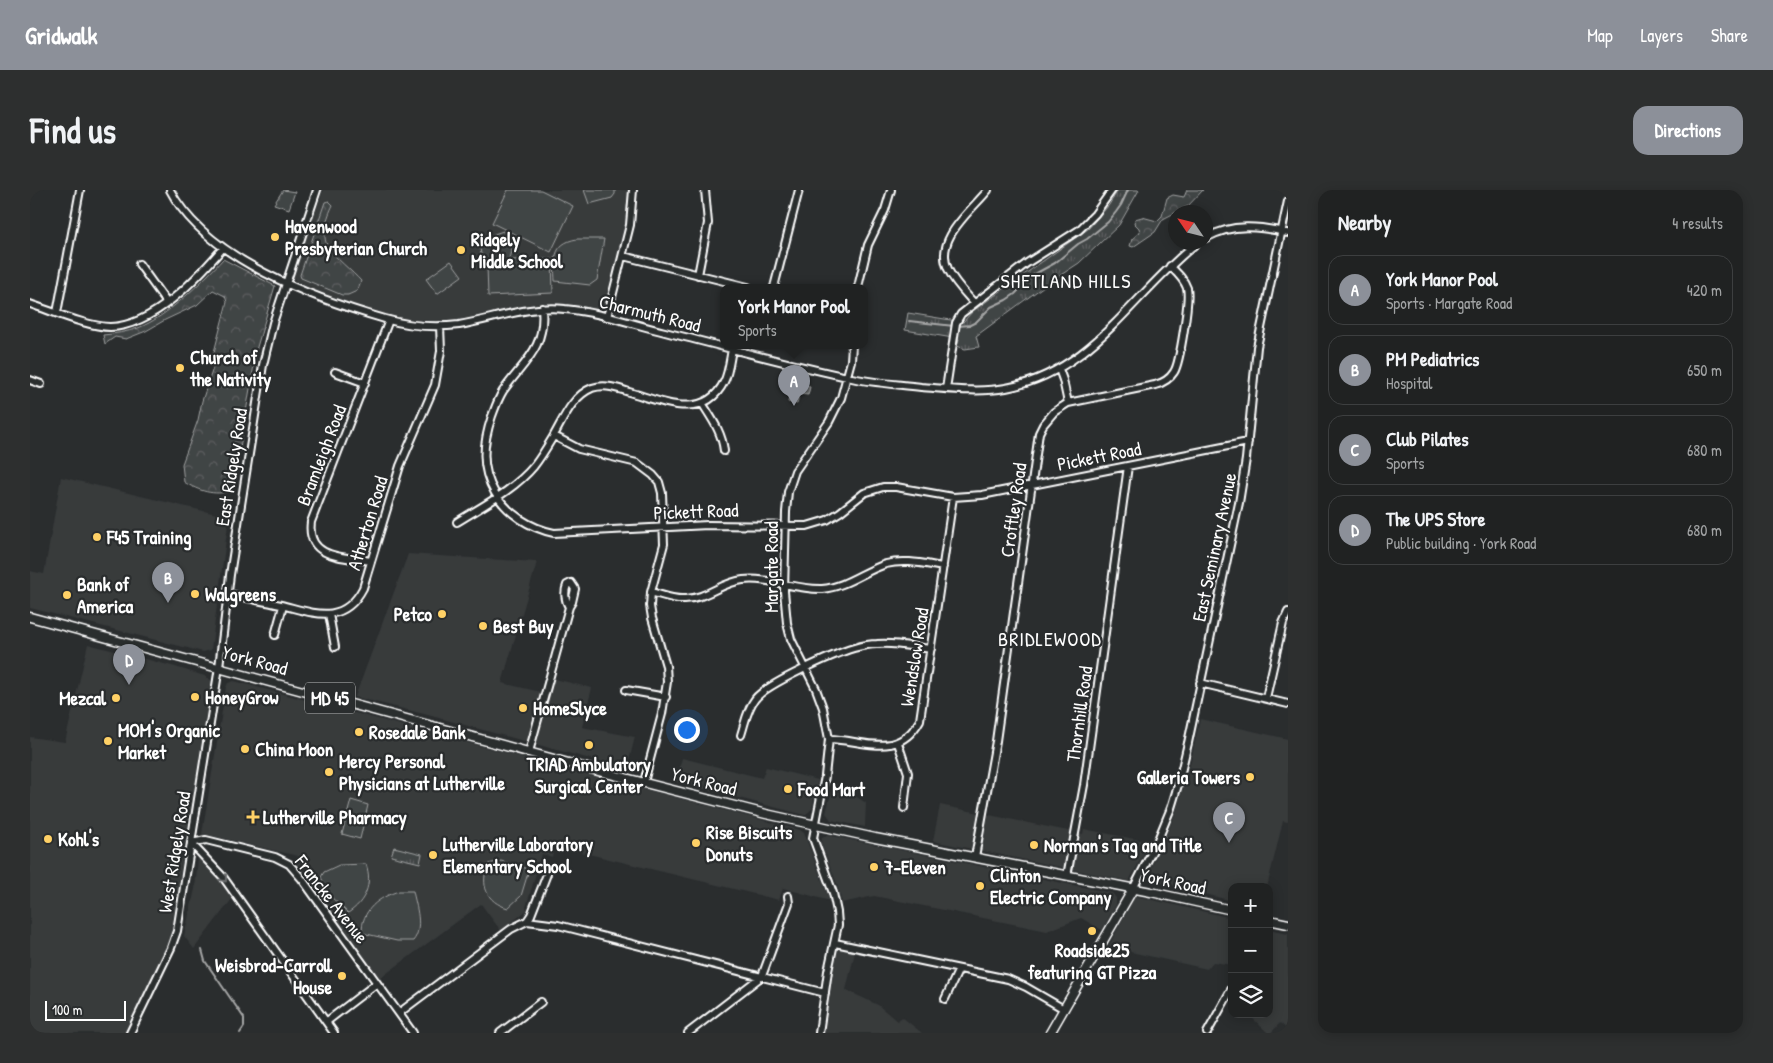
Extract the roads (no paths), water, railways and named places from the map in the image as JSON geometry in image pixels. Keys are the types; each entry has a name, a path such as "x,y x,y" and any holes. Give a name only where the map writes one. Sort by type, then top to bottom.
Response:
{"main road":[{"name":"York Road","path":"30,617 529,752 816,825 1228,909"},
{"path":"1050,1033 1133,889"},
{"path":"1273,921 1288,924"}],"street":[{"path":"57,313 80,190"},
{"name":"Charmuth Road","path":"170,190 183,209 208,235 223,248 248,264 340,304 389,320 413,325 458,325 542,308 565,308 720,346"},
{"name":"East Ridgely Road","path":"220,667 228,594 262,365 273,323 317,190"},
{"path":"607,317 631,218 633,190"},
{"path":"698,275 708,223 705,190"},
{"path":"775,284 799,190"},
{"path":"859,284 868,246 885,210 891,190"},
{"path":"974,303 951,275 947,267 945,251 954,230 988,190"},
{"path":"946,389 956,323 961,314 1027,263 1079,230 1095,214 1112,190"},
{"name":"East Seminary Avenue","path":"1133,889 1160,835 1176,795 1239,503 1248,442 1257,347 1285,232 1288,201"},
{"path":"1213,235 1233,228 1262,228 1285,232"},
{"path":"30,304 100,326 125,325 138,320 167,302 197,277 223,248"},
{"name":"Charmuth Road","path":"732,349 847,377 968,391 1007,388 1059,369 1095,344 1170,266 1189,250"},
{"path":"622,256 736,284"},
{"path":"139,264 167,302"},
{"name":"Croftley Road","path":"975,858 996,740 1039,433 1054,412 1068,403 1155,385 1169,379 1173,374 1178,359 1188,298 1185,283 1170,266"},
{"name":"Pickett Road","path":"542,308 543,320 540,341 501,394 486,432 484,462 490,485 505,506 522,521 554,533 664,527 807,526 827,520 864,493 883,487 896,487 953,497 982,495 1248,442"},
{"name":"Bramleigh Road","path":"371,561 325,553 314,544 310,531 311,522 389,320"},
{"name":"Atherton Road","path":"228,594 309,613 329,614 346,609 359,596 400,466 435,385 441,351 440,326"},
{"path":"458,522 516,483 535,465 573,403 586,392 603,386 614,387 678,406 695,406 710,398 720,387 726,374 732,349"},
{"name":"Margate Road","path":"819,1033 828,971 838,924 838,912 833,893 813,838 825,776 829,740 823,708 816,689 791,639 786,624 784,584 787,498 793,477 800,464 833,415 841,398 847,377 851,349"},
{"path":"1059,369 1068,403"},
{"path":"335,372 364,383"},
{"path":"30,380 41,384"},
{"path":"702,403 719,429 723,439 724,451"},
{"path":"554,436 579,449 627,460 647,468 659,482 662,493 664,527 662,551 651,592 650,612 666,666 668,682 666,697 644,782"},
{"name":"Thornhill Road","path":"1067,876 1084,785 1128,466"},
{"name":"Wendslow Road","path":"898,743 911,733 920,720 953,497"},
{"path":"651,592 684,600 700,596 738,581 754,580 814,589 830,588 844,584 886,565 899,562 943,566"},
{"path":"275,636 283,606"},
{"path":"529,752 569,607"},
{"path":"1266,698 1283,623 1288,612"},
{"path":"329,614 335,647"},
{"path":"741,735 748,709 759,694 771,685 841,653 866,645 891,644 931,649"},
{"name":"West Ridgely Road","path":"130,1033 173,942 178,922 220,667"},
{"path":"1200,683 1288,704"},
{"path":"626,690 666,697"},
{"path":"829,740 844,740 881,746 898,743 908,773 904,808"},
{"name":"Francke Avenue","path":"191,844 206,840 276,857 289,864 302,879 413,1033"},
{"path":"191,844 223,877 334,1033"},
{"path":"399,1013 511,929 527,921 536,906 547,874"},
{"path":"688,1033 762,976 789,903 788,896"},
{"path":"527,921 558,925 825,993"},
{"path":"835,943 1016,982 1064,1009"},
{"path":"945,998 959,969"},
{"path":"326,1022 377,983"},
{"path":"1206,1033 1228,995"},
{"path":"500,1033 542,1002"}],"waterway":[{"path":"958,326 970,325 976,322 991,307 1015,294 1033,275 1055,263 1087,239 1108,222 1121,205 1128,190"},
{"path":"909,321 954,326"},
{"path":"202,950 205,961 244,1018 244,1027 240,1033"}],"place":[{"name":"Havenwood Presbyterian Church","path":"275,237"},
{"name":"Ridgely Middle School","path":"461,250"},
{"name":"Church of the Nativity","path":"180,368"},
{"name":"York Manor Pool","path":"794,406"},
{"name":"F45 Training","path":"97,537"},
{"name":"Walgreens","path":"195,594"},
{"name":"Bank of America","path":"67,595"},
{"name":"PM Pediatrics","path":"168,603"},
{"name":"Petco","path":"442,614"},
{"name":"Best Buy","path":"483,626"},
{"name":"The UPS Store","path":"129,685"},
{"name":"HoneyGrow","path":"195,697"},
{"name":"Mezcal","path":"116,698"},
{"name":"HomeSlyce","path":"523,708"},
{"name":"Rosedale Bank","path":"359,732"},
{"name":"MOM's Organic Market","path":"108,741"},
{"name":"TRIAD Ambulatory Surgical Center","path":"589,745"},
{"name":"China Moon","path":"245,749"},
{"name":"Mercy Personal Physicians at Lutherville","path":"329,772"},
{"name":"Galleria Towers","path":"1250,777"},
{"name":"Food Mart","path":"788,789"},
{"name":"Lutherville Pharmacy","path":"253,817"},
{"name":"Kohl's","path":"48,839"},
{"name":"Rise Biscuits Donuts","path":"696,843"},
{"name":"Club Pilates","path":"1229,843"},
{"name":"Norman's Tag and Title","path":"1034,845"},
{"name":"Lutherville Laboratory Elementary School","path":"433,855"},
{"name":"7-Eleven","path":"874,867"},
{"name":"Clinton Electric Company","path":"980,886"},
{"name":"Roadside25 featuring GT Pizza","path":"1092,931"},
{"name":"Weisbrod-Carroll House","path":"342,976"}],"district":[{"name":"SHETLAND HILLS","path":"1066,280"},
{"name":"BRIDLEWOOD","path":"1050,638"}]}
